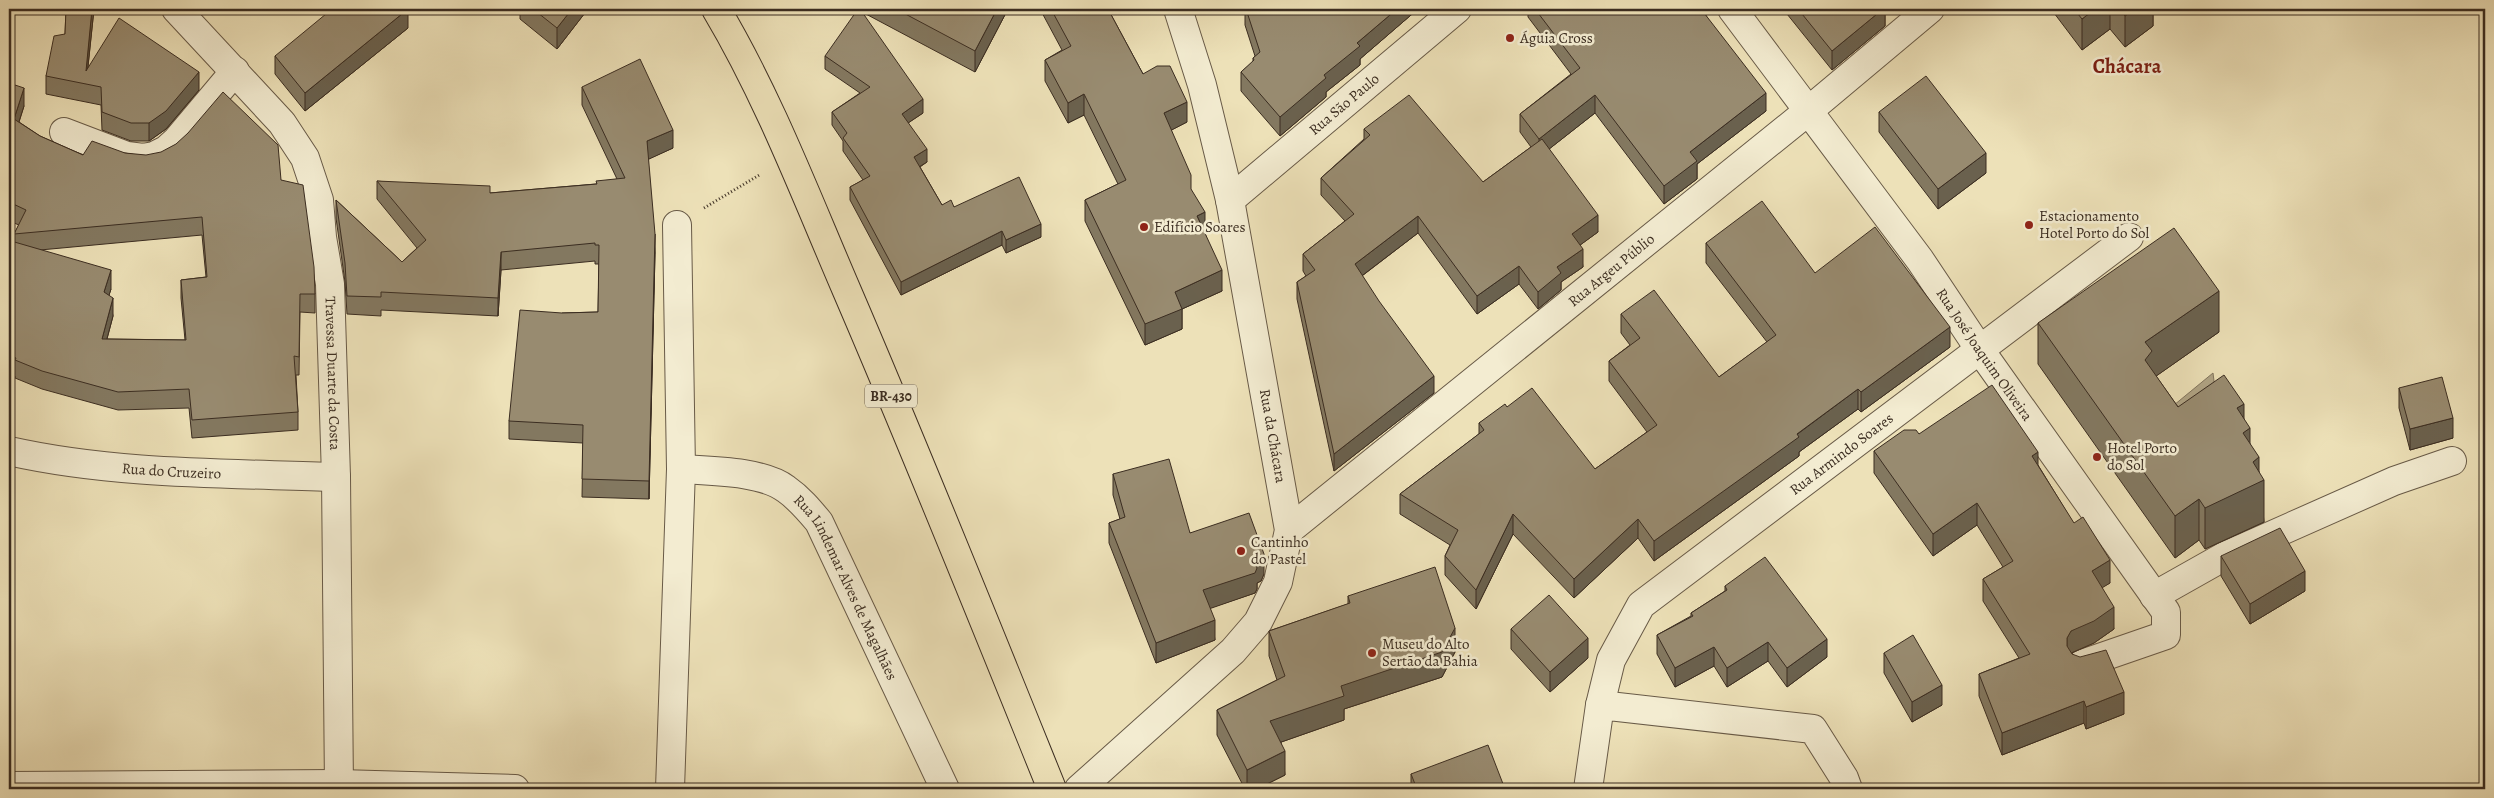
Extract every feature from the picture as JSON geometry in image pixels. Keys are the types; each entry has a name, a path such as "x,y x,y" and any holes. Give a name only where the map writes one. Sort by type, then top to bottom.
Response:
{"main road":[{"name":"BR-430","path":"716,9 756,85 789,156 932,490 1052,789"}],"street":[{"name":"Travessa Duarte da Costa","path":"176,9 282,123 305,158 319,200 322,236 330,284 336,477 339,787"},
{"name":"Rua da Chácara","path":"1079,789 1227,657 1258,622 1278,582 1289,530 1230,200 1202,85 1178,9"},
{"name":"Rua São Paulo","path":"1230,200 1457,9"},
{"name":"Rua José Joaquim Oliveira","path":"1732,9 1807,112 1920,260 1980,350 2166,612 2166,634 2082,664"},
{"name":"Rua Argeu Públio","path":"1289,530 1807,112 1930,9"},
{"path":"64,132 127,156 143,158 154,156 166,150 177,140 235,71"},
{"path":"670,789 681,469 677,225"},
{"name":"Rua Armindo Soares","path":"1588,789 1600,705 1612,660 1641,605 2129,237"},
{"name":"Rua do Cruzeiro","path":"9,451 55,461 128,469 336,477"},
{"path":"2154,596 2225,556 2394,481 2452,461"},
{"name":"Rua Lindemar Alves de Magalhães","path":"681,469 731,473 763,479 785,488 806,506 819,522 945,789"},
{"path":"1600,705 1813,729 1844,778 1848,789"},
{"path":"9,786 515,789"}],"path":[{"path":"677,225 789,156"}],"shaded area":[{"path":"2213,373 2217,405 2168,410"}],"building":[{"path":"66,9 92,9 86,71 119,18 199,72 166,111 149,123 131,123 102,112 101,87 46,76 54,36 65,34"},
{"path":"332,9 408,9 305,93 275,56"},
{"path":"533,9 572,9 557,28"},
{"path":"858,9 860,9 923,99 902,114 927,149 914,157 942,205 951,200 954,207 1019,177 1041,224 1006,240 1002,231 901,282 850,187 870,176 843,138 847,133 832,112 870,87 825,56"},
{"path":"896,9 997,9 975,51"},
{"path":"1051,9 1108,9 1143,74 1157,66 1170,66 1187,102 1164,113 1191,175 1191,189 1205,212 1197,216 1222,270 1175,292 1182,309 1145,324 1085,200 1126,180 1084,94 1068,103 1045,60 1071,46"},
{"path":"1246,9 1397,9 1357,43 1360,46 1324,75 1326,78 1280,117 1241,72 1260,52"},
{"path":"1535,9 1701,9 1766,93 1690,152 1697,161 1664,186 1595,95 1539,139 1520,114 1580,68"},
{"path":"1798,9 1883,9 1832,51"},
{"path":"2074,9 2095,9 2082,19"},
{"path":"2119,9 2134,9 2125,16"},
{"path":"640,59 673,130 647,141 655,234 649,481 582,479 583,425 509,421 520,310 562,313 598,312 599,245 595,245 595,243 501,252 498,298 381,292 381,297 347,296 345,263 336,200 402,262 426,240 377,181 490,186 490,193 597,184 596,181 625,178 582,87"},
{"path":"1926,76 1986,153 1938,189 1879,112"},
{"path":"9,83 24,88 14,119 40,136 83,155 92,141 125,153 146,155 161,152 176,144 188,133 223,92 278,145 281,180 303,185 314,267 315,294 300,294 299,357 294,356 298,412 192,420 189,389 118,392 42,371 15,360 16,358 9,355 9,246 11,241 111,270 104,292 113,298 102,339 186,340 181,280 207,277 202,217 14,234 26,210 9,202"},
{"path":"1409,95 1483,182 1542,139 1598,215 1572,234 1583,249 1557,267 1561,273 1538,292 1519,266 1477,296 1418,216 1355,264 1379,301 1434,376 1334,454 1297,282 1315,270 1303,254 1354,214 1321,178 1370,135 1364,129"},
{"path":"1762,201 1815,273 1875,227 1950,327 1861,392 1858,389 1797,434 1799,437 1654,541 1638,519 1574,579 1513,514 1476,590 1445,556 1458,530 1400,494 1484,430 1479,423 1505,404 1507,407 1532,388 1595,469 1657,425 1609,361 1640,338 1621,314 1654,290 1719,377 1776,335 1706,243"},
{"path":"2174,228 2219,291 2145,342 2152,351 2145,360 2178,407 2224,375 2244,404 2237,408 2250,428 2243,433 2259,457 2253,462 2264,480 2205,508 2199,499 2175,516 2038,323"},
{"path":"2442,377 2453,418 2410,429 2399,388"},
{"path":"1992,385 2038,452 2032,456 2074,523 2083,517 2110,560 2092,571 2114,607 2094,621 2071,631 2067,638 2067,646 2072,654 2080,657 2106,650 2124,692 2086,707 2084,701 2002,733 1979,674 2030,654 1983,579 2013,561 1977,503 1933,534 1874,451 1904,430 1916,430 1919,434"},
{"path":"1169,459 1190,533 1249,513 1264,554 1261,561 1255,563 1257,568 1255,573 1203,590 1215,620 1156,643 1109,523 1125,517 1113,474"},
{"path":"2280,528 2305,571 2250,604 2221,556"},
{"path":"1765,557 1827,639 1787,668 1768,642 1727,668 1714,647 1675,668 1657,635 1693,616 1691,613 1727,590 1725,586"},
{"path":"1435,567 1455,628 1442,652 1341,686 1344,696 1270,721 1285,751 1247,770 1217,710 1285,676 1269,631 1350,603 1348,596"},
{"path":"1549,595 1588,638 1550,672 1511,629"},
{"path":"1913,635 1942,685 1912,702 1884,653"},
{"path":"1488,745 1505,789 1417,789 1411,774"},
{"path":"215,787 236,789 215,789"}],"place":[{"name":"Águia Cross","path":"1510,38"},
{"name":"Estacionamento Hotel Porto do Sol","path":"2029,225"},
{"name":"Edifício Soares","path":"1144,227"},
{"name":"Hotel Porto do Sol","path":"2097,457"},
{"name":"Cantinho do Pastel","path":"1241,551"},
{"name":"Museu do Alto Sertão da Bahia","path":"1372,653"}],"district":[{"name":"Chácara","path":"2127,66"}]}
